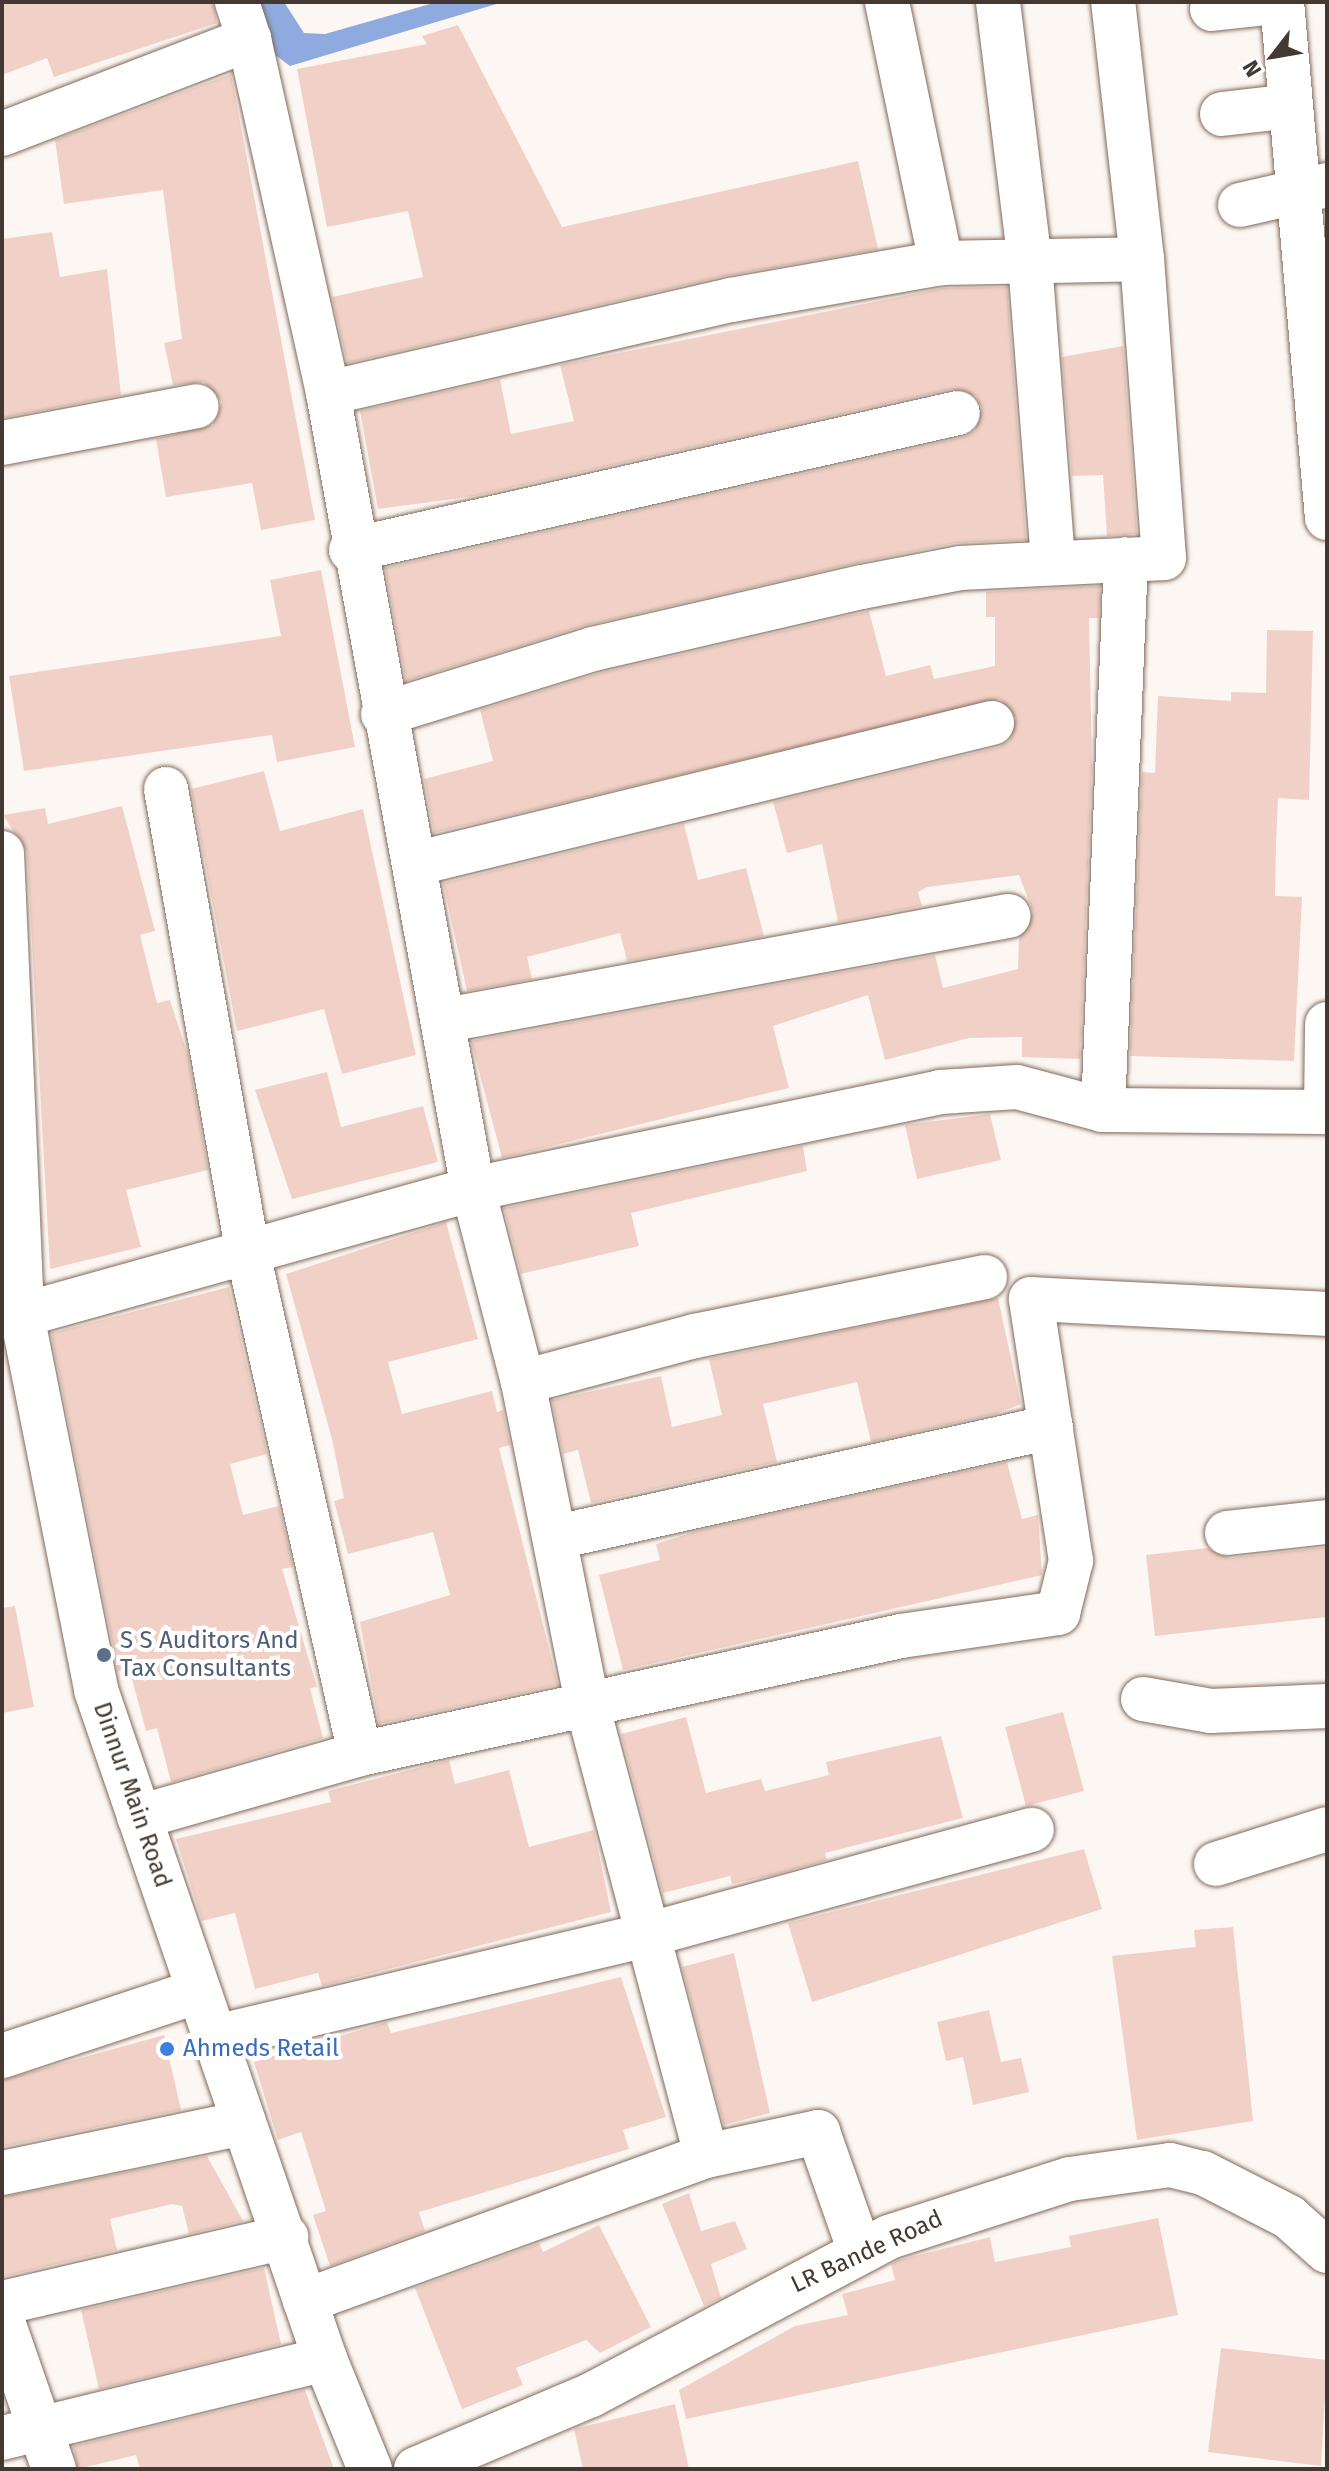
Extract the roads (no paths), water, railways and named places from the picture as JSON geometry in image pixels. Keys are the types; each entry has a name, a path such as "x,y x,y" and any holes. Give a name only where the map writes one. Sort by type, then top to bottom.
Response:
{"street":[{"path":"887,2 941,263"},
{"path":"998,2 1030,262 1053,561"},
{"path":"383,714 593,649 961,568 1053,561 1164,558 1142,259 1113,2"},
{"path":"1212,9 1275,2"},
{"path":"1282,2 1291,106 1313,188 1327,518"},
{"path":"2,134 243,21 328,393 351,550 446,1020 473,1189 523,1382 557,1537 588,1708 706,2156"},
{"path":"1222,114 1291,106"},
{"path":"1240,205 1313,188"},
{"path":"328,393 731,300 941,263 1142,259"},
{"path":"2,443 197,406"},
{"path":"351,550 958,413"},
{"path":"1103,1110 1126,559"},
{"path":"414,864 992,723"},
{"path":"166,789 248,1253 360,1754"},
{"name":"Dinnur Main Road","path":"2,853 8,1149 22,1315 96,1690 286,2237 325,2359 370,2469"},
{"path":"446,1020 1008,916"},
{"path":"22,1315 473,1189 940,1092 1017,1087 1103,1110 1326,1112 1327,1024"},
{"path":"523,1382 695,1336 985,1277"},
{"path":"139,1817 360,1754 588,1708 901,1636 1058,1613 1071,1561 1031,1299 1327,1314"},
{"path":"557,1537 1051,1427"},
{"path":"1227,1533 1327,1522"},
{"path":"1143,1699 1211,1711 1327,1706"},
{"path":"1216,1864 1327,1829"},
{"path":"215,2037 647,1935 1032,1830"},
{"path":"2,2056 199,1991"},
{"path":"2,2173 244,2123"},
{"path":"305,2301 706,2156 818,2132 860,2251"},
{"name":"LR Bande Road","path":"416,2469 591,2395 860,2251 1000,2197 1170,2165 1249,2192 1327,2251"},
{"path":"2,2303 286,2237"},
{"path":"2,2319 32,2445 325,2359"}],"water":[{"path":"248,2 284,2 304,33 325,34 437,2 503,2 290,66 274,54"}],"place":[{"name":"S S Auditors And Tax Consultants","path":"104,1655"},
{"name":"Ahmeds Retail","path":"167,2049"}]}
